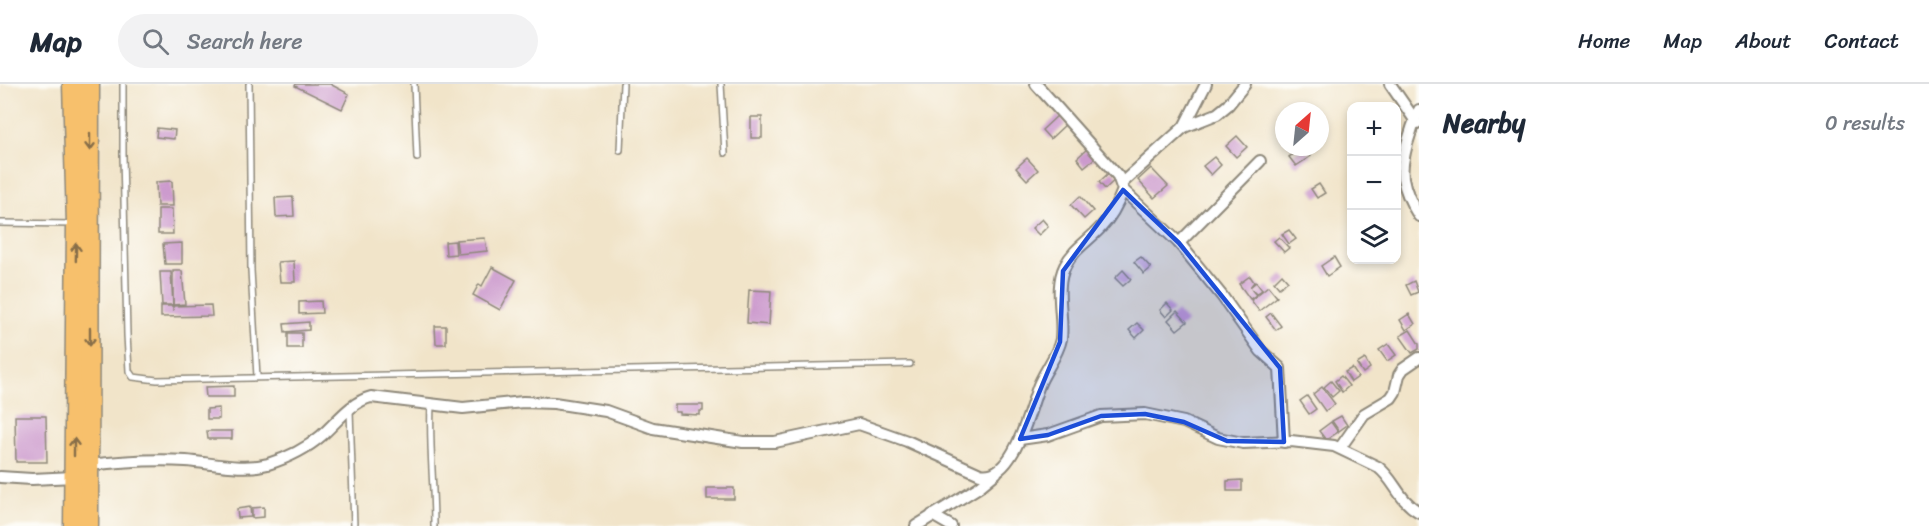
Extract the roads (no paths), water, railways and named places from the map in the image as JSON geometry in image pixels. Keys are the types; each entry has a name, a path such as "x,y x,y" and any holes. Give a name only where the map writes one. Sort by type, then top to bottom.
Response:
{"main road":[{"path":"72,84 76,224 73,526"},
{"path":"89,526 90,84"}],"street":[{"path":"1036,84 1118,176 1123,187 1179,243 1222,296 1261,351 1280,368 1284,442"},
{"path":"916,526 979,487 1001,468 1020,439 1039,384 1060,342 1062,271 1073,253 1103,226 1113,213 1123,187 1184,128 1206,84"},
{"path":"1184,128 1217,114 1228,105 1245,84"},
{"path":"1390,84 1418,119 1402,173 1419,216"},
{"path":"1179,243 1260,161"},
{"path":"1340,448 1364,414 1391,398 1403,369 1419,358"},
{"path":"89,465 142,460 189,461 230,466 266,465 310,445 357,402 371,397 463,408 523,402 554,403 606,411 653,429 743,442 775,442 859,424 907,441 980,474 987,475 1001,468"},
{"path":"1020,439 1048,435 1101,416 1145,414 1184,422 1227,441 1284,442 1340,448 1383,471 1404,501 1419,512"},
{"path":"0,477 32,479 74,477"},
{"path":"932,515 951,526"}],"lane":[{"path":"123,84 127,335 130,374 139,379 910,364"},
{"path":"249,84 251,270 257,377"},
{"path":"414,84 417,158"},
{"path":"620,150 623,84"},
{"path":"721,84 725,153"},
{"path":"0,223 76,224"},
{"path":"431,405 430,445 434,526"},
{"path":"350,409 354,526"}]}
